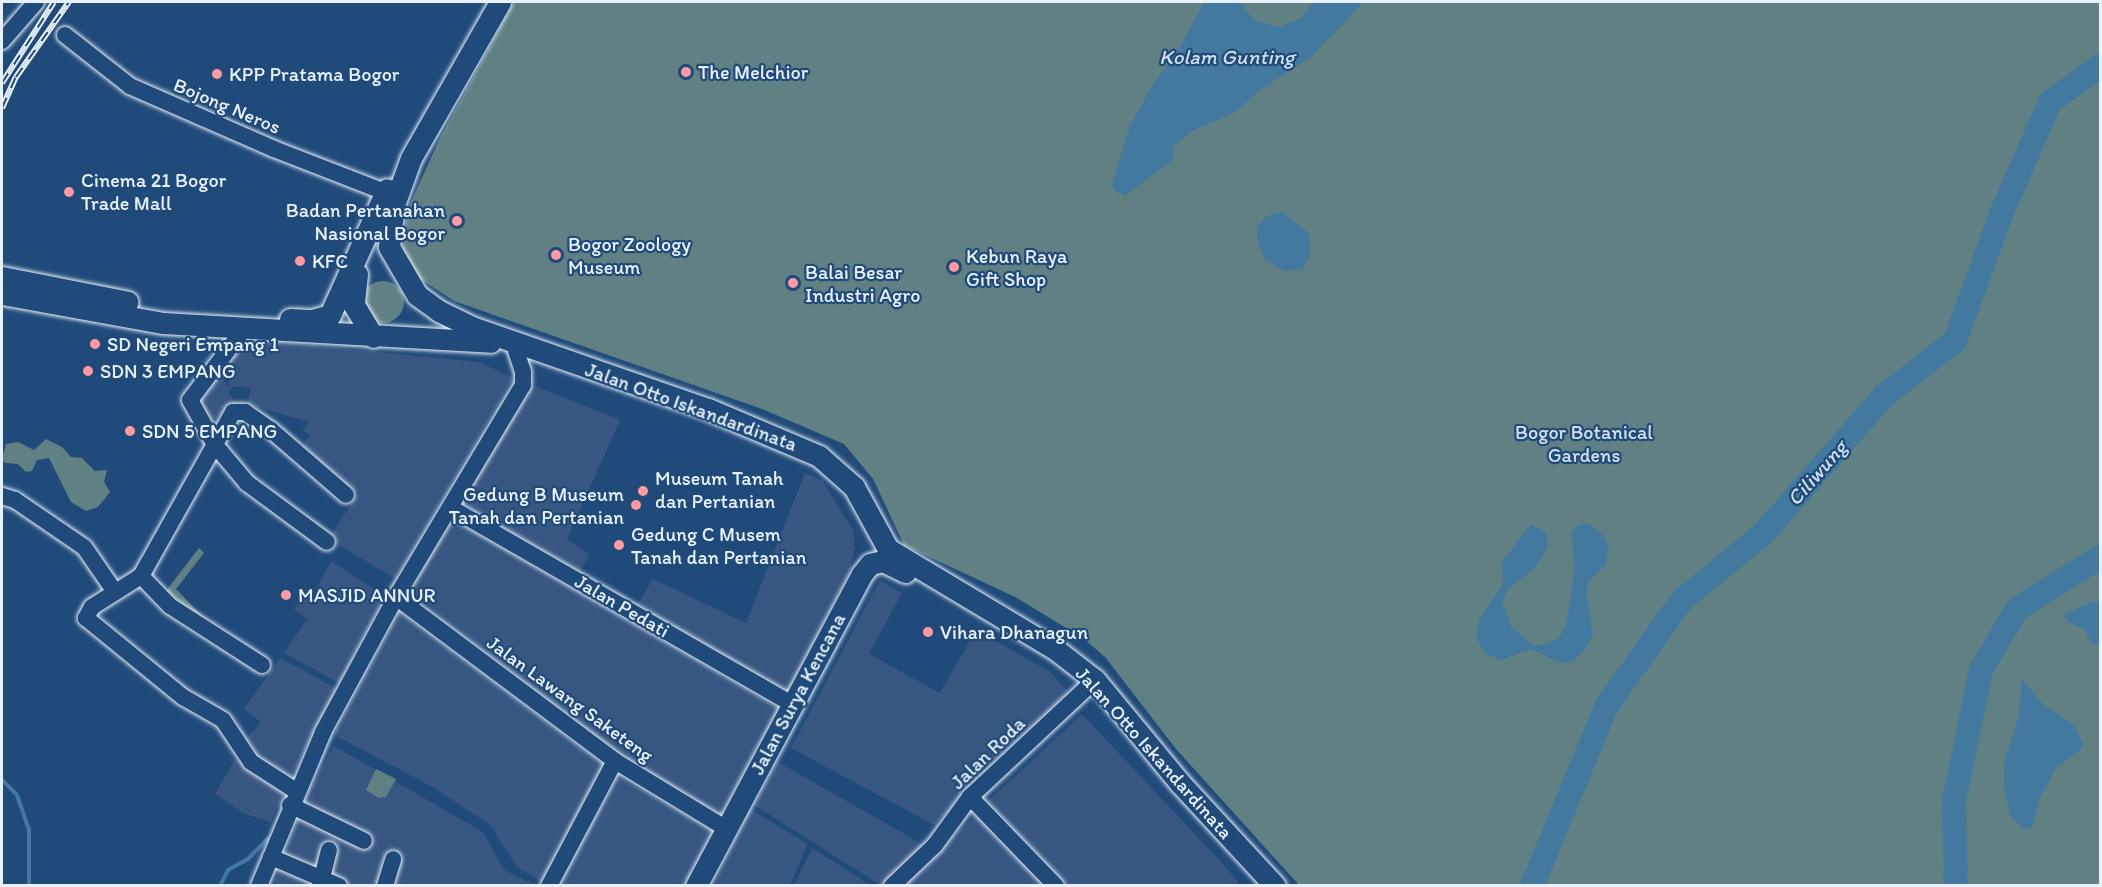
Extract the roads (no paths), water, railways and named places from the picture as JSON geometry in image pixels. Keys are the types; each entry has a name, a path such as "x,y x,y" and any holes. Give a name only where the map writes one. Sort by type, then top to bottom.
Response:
{"main road":[{"path":"2,277 163,309 312,320 330,315 358,259 386,192 411,158 500,2"},
{"name":"Jalan Otto Iskandardinata","path":"411,158 389,222 389,247 417,295 439,311 525,349 708,409 819,456 854,487 888,549 935,580 1055,649 1095,680 1180,783 1275,885"},
{"path":"358,259 354,305 373,337"},
{"path":"2,294 163,323 373,337 474,339 525,349"},
{"name":"Jalan Surya Kencana","path":"696,885 870,564 883,561 935,580"}],"street":[{"path":"2,41 36,2"},
{"name":"Bojong Neros","path":"65,35 130,86 221,127 386,192"},
{"path":"244,329 190,397 215,445 247,483 327,542"},
{"path":"259,885 293,798 396,597 523,385 525,349"},
{"path":"346,495 245,412 232,412 141,576 92,607 86,618 183,697 223,720 251,762 293,798 364,841"},
{"path":"2,496 15,500 84,547 115,592"},
{"name":"Jalan Pedati","path":"451,508 793,705"},
{"path":"141,576 170,606 262,665"},
{"name":"Jalan Lawang Saketeng","path":"396,597 615,761 725,828"},
{"name":"Jalan Roda","path":"892,885 935,845 970,797 1095,680"},
{"path":"549,885 615,761"},
{"path":"970,797 1056,885"},
{"path":"311,881 329,850"},
{"path":"271,857 311,881 339,885"},
{"path":"385,885 393,859"}],"water":[{"name":"Kolam Gunting","path":"1204,2 1240,2 1255,21 1279,27 1303,17 1313,2 1364,2 1311,57 1256,93 1236,112 1192,131 1173,147 1173,160 1125,196 1115,191 1112,184 1129,128 1153,84 1179,49"},
{"path":"1282,212 1310,234 1310,255 1302,269 1283,271 1265,259 1258,243 1257,228 1266,216"},
{"path":"1531,524 1546,532 1548,547 1534,569 1508,589 1502,602 1511,625 1532,645 1544,645 1559,638 1566,626 1575,566 1571,532 1578,525 1589,524 1602,533 1609,549 1605,565 1588,583 1586,595 1593,634 1586,649 1572,662 1560,663 1531,649 1501,660 1486,654 1476,638 1479,620 1503,584 1502,562"},
{"path":"2092,602 2100,602 2100,643 2092,644 2085,630 2068,622 2064,614"},
{"path":"2022,679 2043,704 2074,725 2083,743 2082,749 2056,768 2040,797 2032,827 2024,830 2010,815 2004,786 2004,763 2018,719"}],"waterway":[{"name":"Ciliwung","path":"1532,886 1606,707 1681,601 1764,533 1884,396 1955,341 2002,212 2050,102 2100,66"},
{"path":"1956,886 1954,801 1981,670 2017,609 2100,557"},
{"path":"2,780 17,795 29,829 29,886"},
{"path":"220,886 228,870 248,859 267,839"}],"railway":[{"path":"2,83 54,2"},
{"path":"2,108 16,77 69,2"}],"place":[{"name":"The Melchior","path":"686,72"},
{"name":"KPP Pratama Bogor","path":"217,74"},
{"name":"Cinema 21 Bogor Trade Mall","path":"69,192"},
{"name":"Badan Pertanahan Nasional Bogor","path":"457,221"},
{"name":"Bogor Zoology Museum","path":"556,255"},
{"name":"KFC","path":"300,261"},
{"name":"Kebun Raya Gift Shop","path":"954,267"},
{"name":"Balai Besar Industri Agro","path":"793,283"},
{"name":"SD Negeri Empang 1","path":"95,344"},
{"name":"SDN 3 EMPANG","path":"88,371"},
{"name":"SDN 5 EMPANG","path":"130,431"},
{"name":"Museum Tanah dan Pertanian","path":"643,491"},
{"name":"Gedung B Museum Tanah dan Pertanian","path":"636,505"},
{"name":"Gedung C Musem Tanah dan Pertanian","path":"619,545"},
{"name":"MASJID ANNUR","path":"286,595"},
{"name":"Vihara Dhanagun","path":"928,632"}],"park label":[{"name":"Bogor Botanical Gardens","path":"1584,444"}]}
